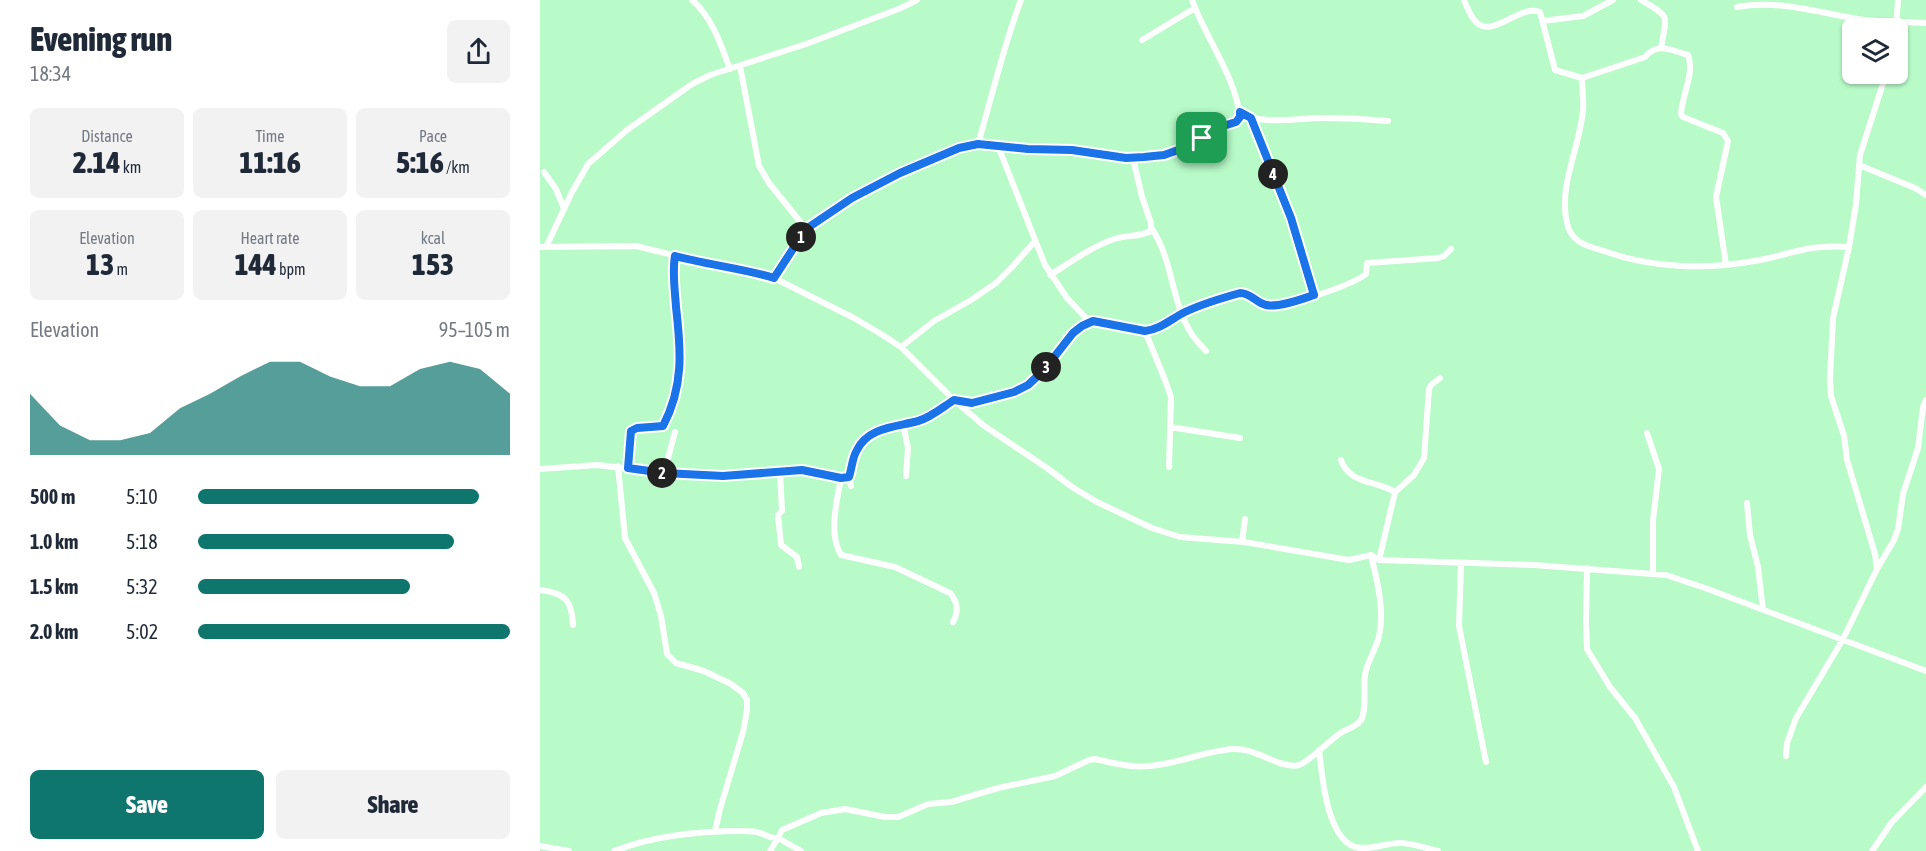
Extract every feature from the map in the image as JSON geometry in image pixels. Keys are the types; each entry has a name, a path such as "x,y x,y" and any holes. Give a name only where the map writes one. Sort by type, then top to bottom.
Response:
{"street":[{"path":"692,0 702,8 719,40 730,69"},
{"path":"917,0 806,44 692,84 627,130 594,158 580,176 543,246 636,246 722,267 744,269 774,278 854,318 901,347 954,400 983,425 1039,462 1072,488 1152,528 1180,537 1242,542 1349,560 1371,555 1379,561 1507,564 1666,575 1926,671"},
{"path":"978,144 996,86 1004,48 1021,0"},
{"path":"774,278 806,229 852,198 944,153 978,144 1072,150 1133,158 1164,155 1181,149 1220,127 1236,122 1240,117 1240,112 1229,81 1192,0"},
{"path":"1464,0 1476,22 1482,26 1496,25 1528,10 1540,12 1555,70 1582,78 1645,57 1651,50 1661,48 1688,55 1690,61 1681,114 1683,117 1723,133 1728,141 1716,197 1726,265"},
{"path":"1542,21 1583,16 1613,0"},
{"path":"1641,0 1664,14 1666,18 1661,48"},
{"path":"1897,18 1898,0"},
{"path":"1737,7 1762,1 1790,3 1852,18"},
{"path":"1142,40 1195,8"},
{"path":"1908,21 1926,23"},
{"path":"740,66 759,166 769,183 806,229"},
{"path":"1582,78 1583,109 1567,186 1565,210 1572,237 1581,243 1634,260 1659,264 1726,265 1753,262 1810,248 1849,247"},
{"path":"1877,569 1875,554 1847,460 1844,436 1831,396 1830,379 1833,318 1849,247 1859,165 1865,136 1883,84"},
{"path":"1240,112 1251,118 1279,120 1325,118 1388,121"},
{"path":"1251,118 1291,218 1314,295"},
{"path":"998,146 1050,275 1078,311 1093,321 1145,331 1153,330 1182,314 1240,293 1246,293 1265,305 1272,306 1357,281 1366,274 1367,263 1438,258 1451,249"},
{"path":"1133,158 1152,228 1160,241 1182,314 1191,333 1206,351"},
{"path":"1859,165 1915,188 1926,195"},
{"path":"544,172 556,189 564,208"},
{"path":"1050,275 1105,242 1118,237 1149,233 1152,228"},
{"path":"901,347 934,321 971,300 996,282 1035,241"},
{"path":"628,468 631,431 637,428 663,426 679,384 681,365 673,272 675,256"},
{"path":"953,622 957,614 957,605 950,593 895,567 840,555 836,544 836,510 853,457 864,440 876,432 919,421 954,400 972,403 1014,392 1028,385 1044,370 1073,333 1093,321"},
{"path":"1145,331 1171,397 1169,467"},
{"path":"1379,561 1395,492 1414,475 1424,458 1429,389 1440,378"},
{"path":"1786,756 1786,743 1796,718 1843,639 1877,569 1894,540 1898,529 1903,494 1918,448 1923,407 1926,400"},
{"path":"903,424 908,448 906,476"},
{"path":"1170,427 1240,438"},
{"path":"664,473 675,432"},
{"path":"1647,433 1659,470 1653,520 1653,574"},
{"path":"1341,460 1348,474 1380,484 1395,492"},
{"path":"540,468 597,465 664,473 723,476 802,470 845,477 851,486"},
{"path":"618,466 625,538 654,593 661,616 667,654 676,663 731,684 743,693 747,700 743,732 715,831"},
{"path":"780,472 782,511 778,515 779,538 782,545 797,557 799,567"},
{"path":"1747,503 1763,610"},
{"path":"1242,542 1245,519"},
{"path":"770,851 782,830 821,813 845,809 885,817 898,817 928,804 951,802 998,788 1055,776 1095,759 1146,767 1213,751 1236,748 1293,766 1305,762 1334,737 1361,720 1365,674 1379,636 1381,623 1371,555"},
{"path":"1461,564 1459,626 1486,762"},
{"path":"1587,568 1587,649 1610,687 1635,718 1674,787 1698,851"},
{"path":"540,590 559,594 566,599 570,604 573,625"},
{"path":"1319,750 1325,798 1330,816 1350,844 1364,848 1400,843 1438,851"},
{"path":"1872,851 1892,822 1926,787"},
{"path":"614,851 658,837 715,831 760,832 772,838 778,838 801,851"},
{"path":"540,846 569,851"}],"route":[{"path":"1240,112 1251,118 1291,218 1314,295 1272,306 1258,302 1246,293 1240,293 1191,309 1170,322 1145,331 1093,321 1073,333 1044,370 1028,385 1014,392 972,403 954,400 919,421 876,432 858,447 853,457 849,477 841,478 802,470 723,476 664,473 628,468 631,431 637,428 663,426 679,384 681,365 673,272 675,256 722,267 744,269 774,278 806,229 852,198 900,173 959,148 978,144 1028,149 1072,150 1133,158 1164,155 1202,138 1220,127 1239,120 1240,112"}]}
